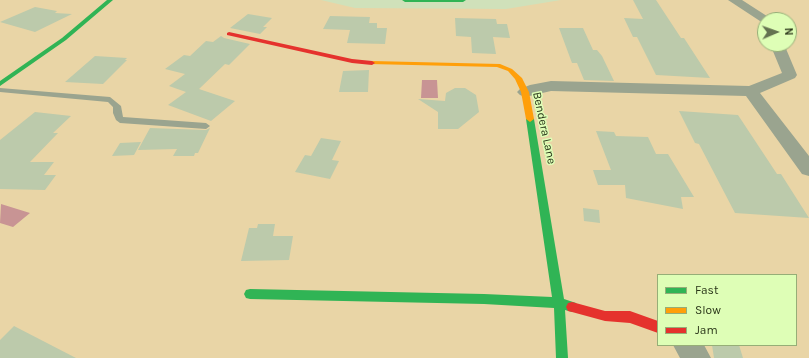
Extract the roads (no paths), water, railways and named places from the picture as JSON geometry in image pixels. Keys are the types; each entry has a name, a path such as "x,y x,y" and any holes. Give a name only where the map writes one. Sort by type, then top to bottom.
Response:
{"street":[{"path":"0,84 64,39 110,0"},
{"path":"405,0 462,0"},
{"path":"734,0 757,15"},
{"name":"Bendera Lane","path":"229,34 352,61 382,64 498,65 514,74 525,92 545,198 559,303 562,358"},
{"path":"525,92 535,88 551,86 751,91 790,75 780,52"},
{"path":"751,91 809,169"},
{"path":"250,294 484,299 559,303 605,316 630,317 648,322 657,326"},
{"path":"687,346 698,358"}],"lane":[{"path":"0,90 110,100 117,106 117,113 120,120 206,126"}]}
